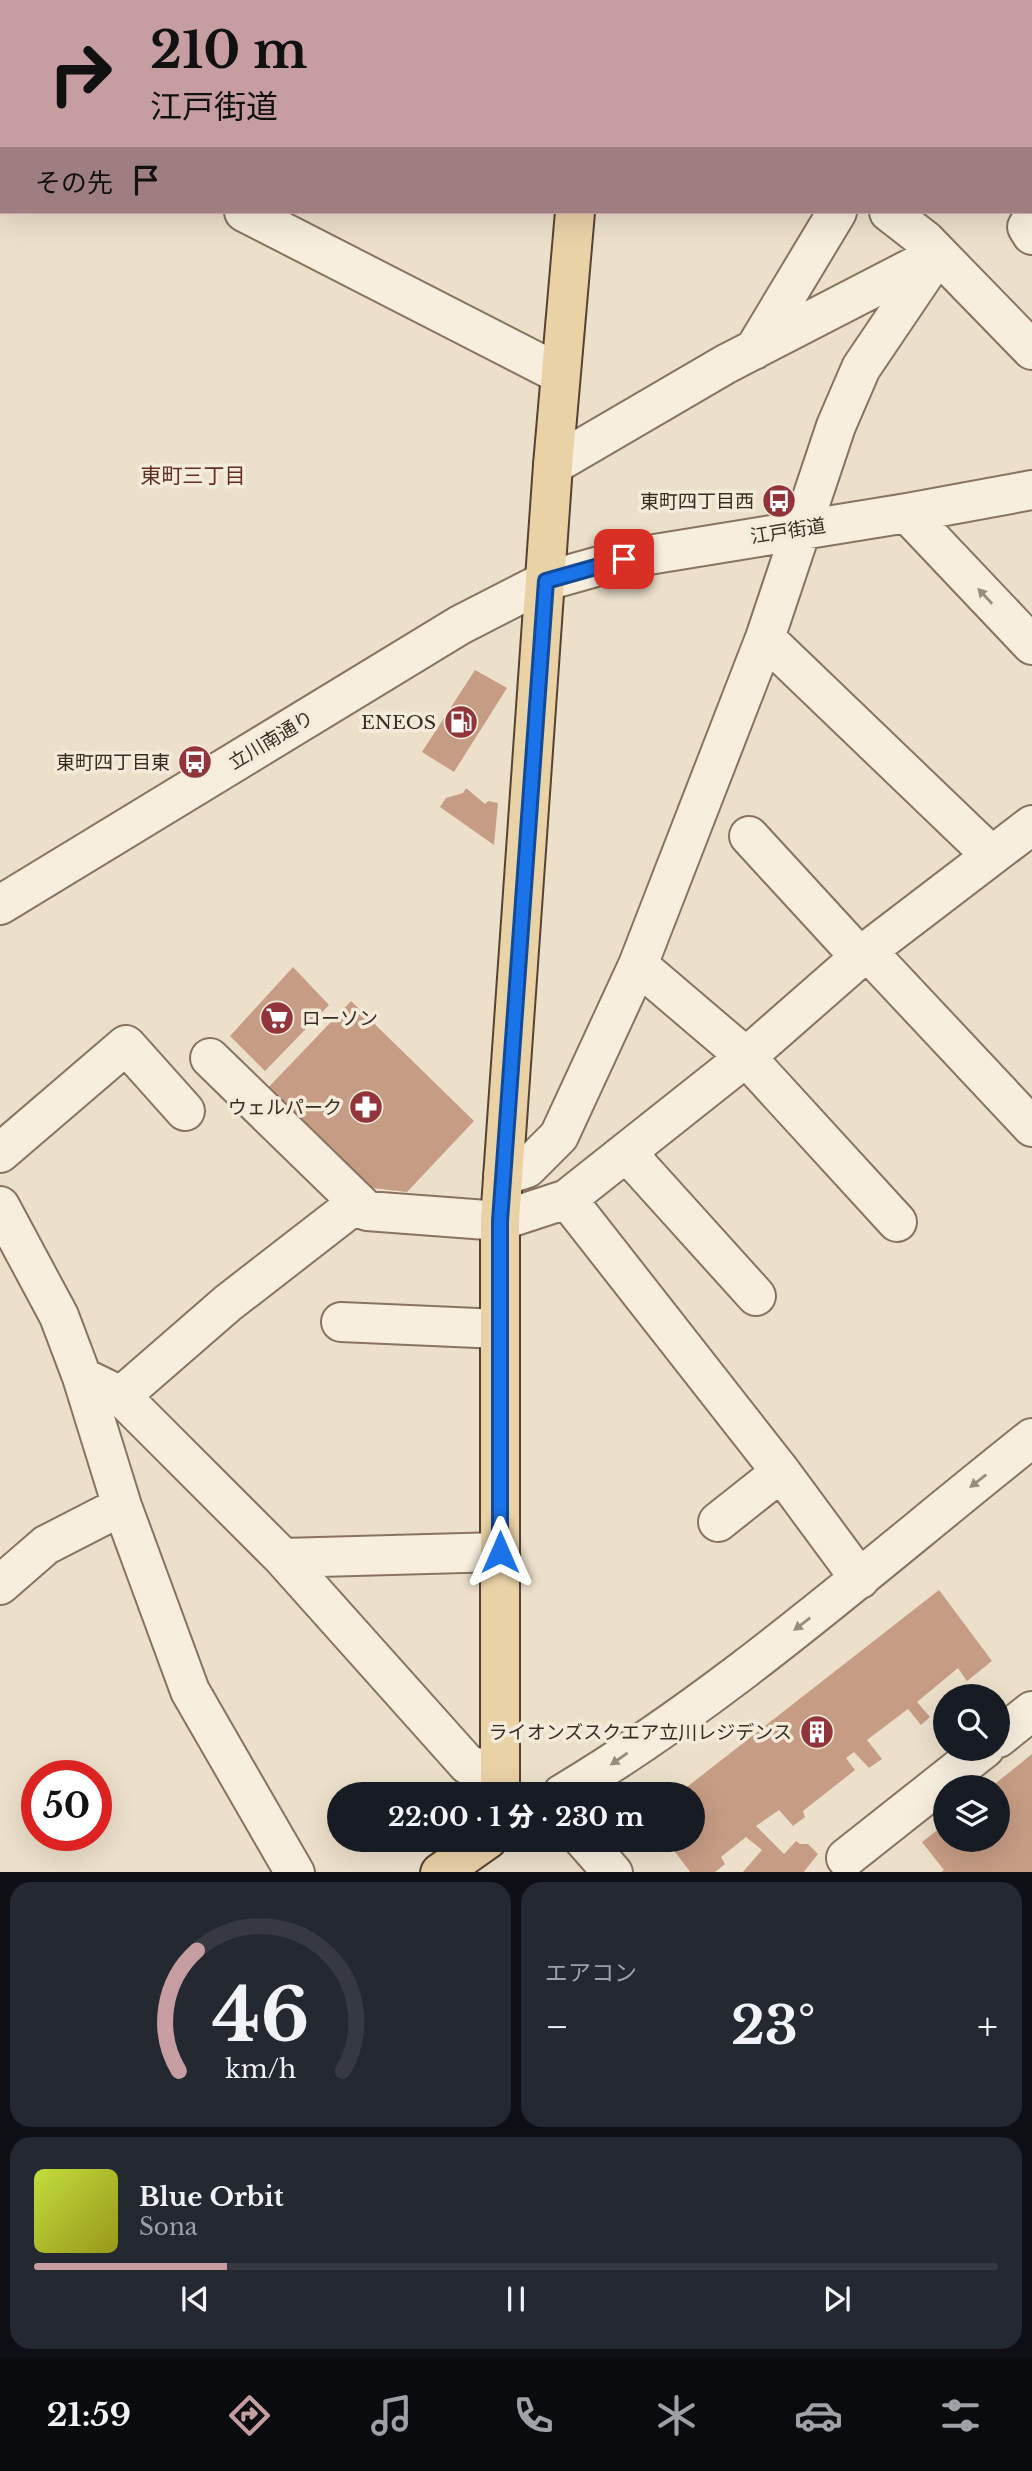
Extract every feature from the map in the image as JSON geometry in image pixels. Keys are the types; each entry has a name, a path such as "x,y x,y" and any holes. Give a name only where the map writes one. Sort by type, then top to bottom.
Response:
{"main road":[{"path":"500,1782 500,1221 553,465 575,214"},
{"path":"440,1872 469,1852"}],"street":[{"path":"248,214 560,374"},
{"path":"754,350 836,214"},
{"path":"892,214 925,240 1032,350"},
{"path":"1032,219 1027,227 1032,235"},
{"path":"553,465 754,350 938,254"},
{"path":"503,1176 527,1168 559,1136 638,965 765,638 836,426 861,368 938,254"},
{"name":"江戸街道","path":"546,581 624,559 1032,490"},
{"path":"907,513 1032,645"},
{"name":"立川南通り","path":"0,905 460,625 546,581"},
{"path":"0,1153 126,1045 193,1097 366,1211 500,1221 567,1199 746,1056 864,955 1019,839 765,638"},
{"path":"749,836 1032,1127"},
{"path":"638,965 746,1056 897,1222"},
{"path":"626,1152 756,1296"},
{"path":"567,1199 781,1472 860,1578"},
{"path":"121,1396 228,1303 357,1203"},
{"path":"0,1206 60,1315 122,1506 190,1691 295,1872"},
{"path":"341,1322 500,1329"},
{"path":"82,1377 121,1396 282,1558 468,1765 497,1782"},
{"path":"582,1782 733,1678 1032,1438"},
{"path":"718,1522 781,1472"},
{"path":"0,1585 46,1545 122,1506"},
{"path":"282,1558 500,1552"},
{"path":"1010,1728 1032,1711"},
{"path":"846,1858 969,1761"},
{"path":"595,1852 613,1872"}],"building":[{"path":"475,670 507,688 454,772 422,752"},
{"path":"466,788 485,804 488,801 498,803 494,845 440,807 446,798 463,793"},
{"path":"293,967 329,1005 265,1071 230,1036"},
{"path":"351,1001 474,1121 407,1192 364,1187 265,1091"},
{"name":"ライオンズスクエア立川レジデンス","path":"939,1590 992,1661 967,1681 958,1668 939,1684 933,1684 933,1689 917,1702 930,1717 921,1725 908,1709 867,1740 882,1759 869,1768 854,1752 846,1758 855,1770 803,1811 805,1817 793,1826 779,1810 756,1826 784,1854 796,1841 808,1844 818,1854 804,1872 743,1872 762,1850 746,1837 721,1857 725,1864 715,1872 690,1872 675,1852 705,1852 705,1782 693,1782"},
{"path":"1032,1754 1032,1872 941,1872 944,1870 922,1842 933,1833 933,1852 1010,1852 1010,1775 1006,1775"}],"place":[{"name":"東町四丁目西","path":"779,501"},
{"name":"ENEOS","path":"461,722"},
{"name":"東町四丁目東","path":"195,762"},
{"name":"ローソン","path":"277,1018"},
{"name":"ウェルパーク","path":"366,1107"},
{"name":"ライオンズスクエア立川レジデンス","path":"817,1732"}],"district":[{"name":"東町三丁目","path":"193,476"}],"route":[{"path":"500,1552 500,1221 546,581 624,559"}]}
